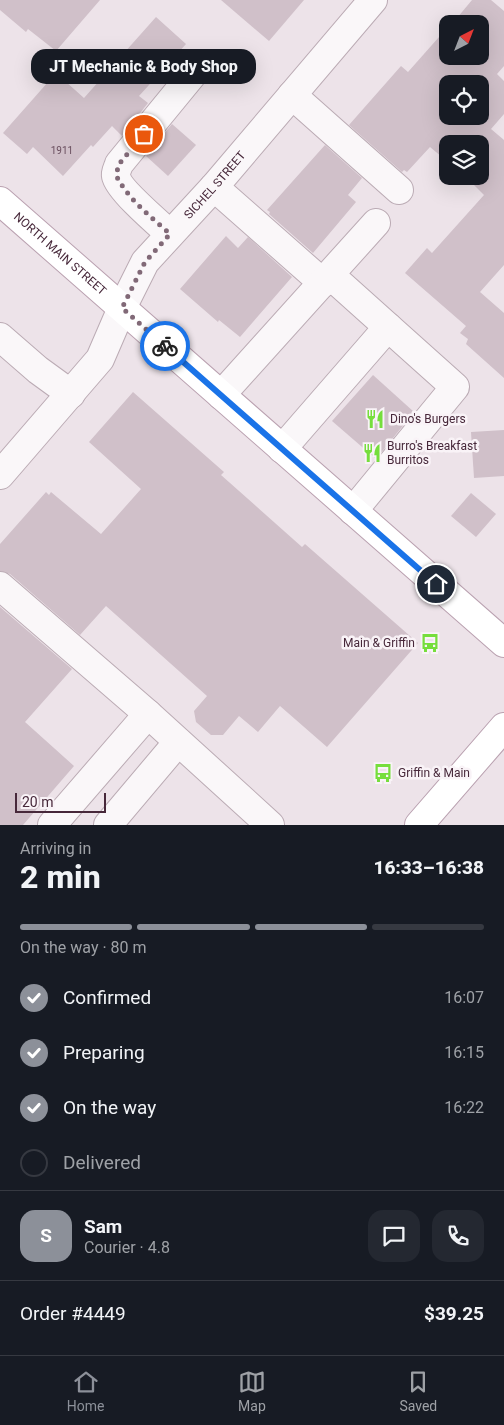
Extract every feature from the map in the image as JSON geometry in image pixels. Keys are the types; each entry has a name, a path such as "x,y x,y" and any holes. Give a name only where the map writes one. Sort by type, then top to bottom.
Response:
{"main road":[{"name":"NORTH MAIN STREET","path":"0,201 504,643"},
{"path":"426,822 504,728"}],"street":[{"name":"SICHEL STREET","path":"0,475 100,359 122,308 145,262 214,187 373,0"},
{"path":"170,234 138,204 119,182 116,171 119,164 192,75"},
{"path":"292,95 399,190"},
{"path":"214,187 388,327 455,387 353,511"},
{"path":"221,395 376,223"},
{"path":"282,449 388,327"},
{"path":"0,336 38,370 71,394"},
{"path":"0,586 148,714 270,825"},
{"path":"52,825 148,714"},
{"path":"108,825 178,742"}],"building":[{"path":"0,0 100,0 56,51 28,29 26,32 0,10"},
{"path":"221,0 304,0 269,41"},
{"path":"472,0 491,0 504,11 504,66 497,74 504,81 504,114 491,129 504,140 504,265 480,292 504,313 504,378 466,344 468,339 460,333 466,326 405,273 427,248 432,253 484,195 474,185 489,185 489,135 439,135 439,154 430,147 407,172 404,170 402,172 349,125 401,66 408,72 439,37 439,65 489,65 489,15 460,15"},
{"path":"156,17 186,44 139,96 148,103 122,136 112,126 93,147 91,145 63,176 33,147 27,154 3,133 56,73 84,98"},
{"path":"172,124 196,145 168,176 146,156"},
{"path":"325,145 362,178 348,195 356,202 313,253 269,214 270,212 267,210"},
{"path":"226,236 238,248 248,237 292,277 240,337 219,320 218,322 180,289"},
{"name":"Dino's Burgers","path":"373,375 414,412 376,459 332,421"},
{"path":"133,392 224,472 221,475 302,547 305,544 418,643 327,747 280,706 258,732 239,716 223,735 211,735 196,722 194,711 207,696 106,606 80,635 10,574 0,571 0,544 46,492 49,495 51,492 101,534 141,489 89,442"},
{"path":"504,430 504,476 474,478 471,432"},
{"path":"471,493 496,514 476,537 451,516"},
{"path":"0,607 72,669 25,722 74,766 23,825 0,825"}],"way so far":[{"path":"144,134 119,164 116,175 129,194 170,234 145,262 122,308 165,346"}],"place":[{"name":"JT Mechanic & Body Shop","path":"144,134"},
{"name":"Dino's Burgers","path":"375,419"},
{"name":"Burro's Breakfast Burritos","path":"372,453"},
{"name":"Main & Griffin","path":"430,643"},
{"name":"Griffin & Main","path":"383,773"}],"route":[{"path":"165,346 436,584"}]}
